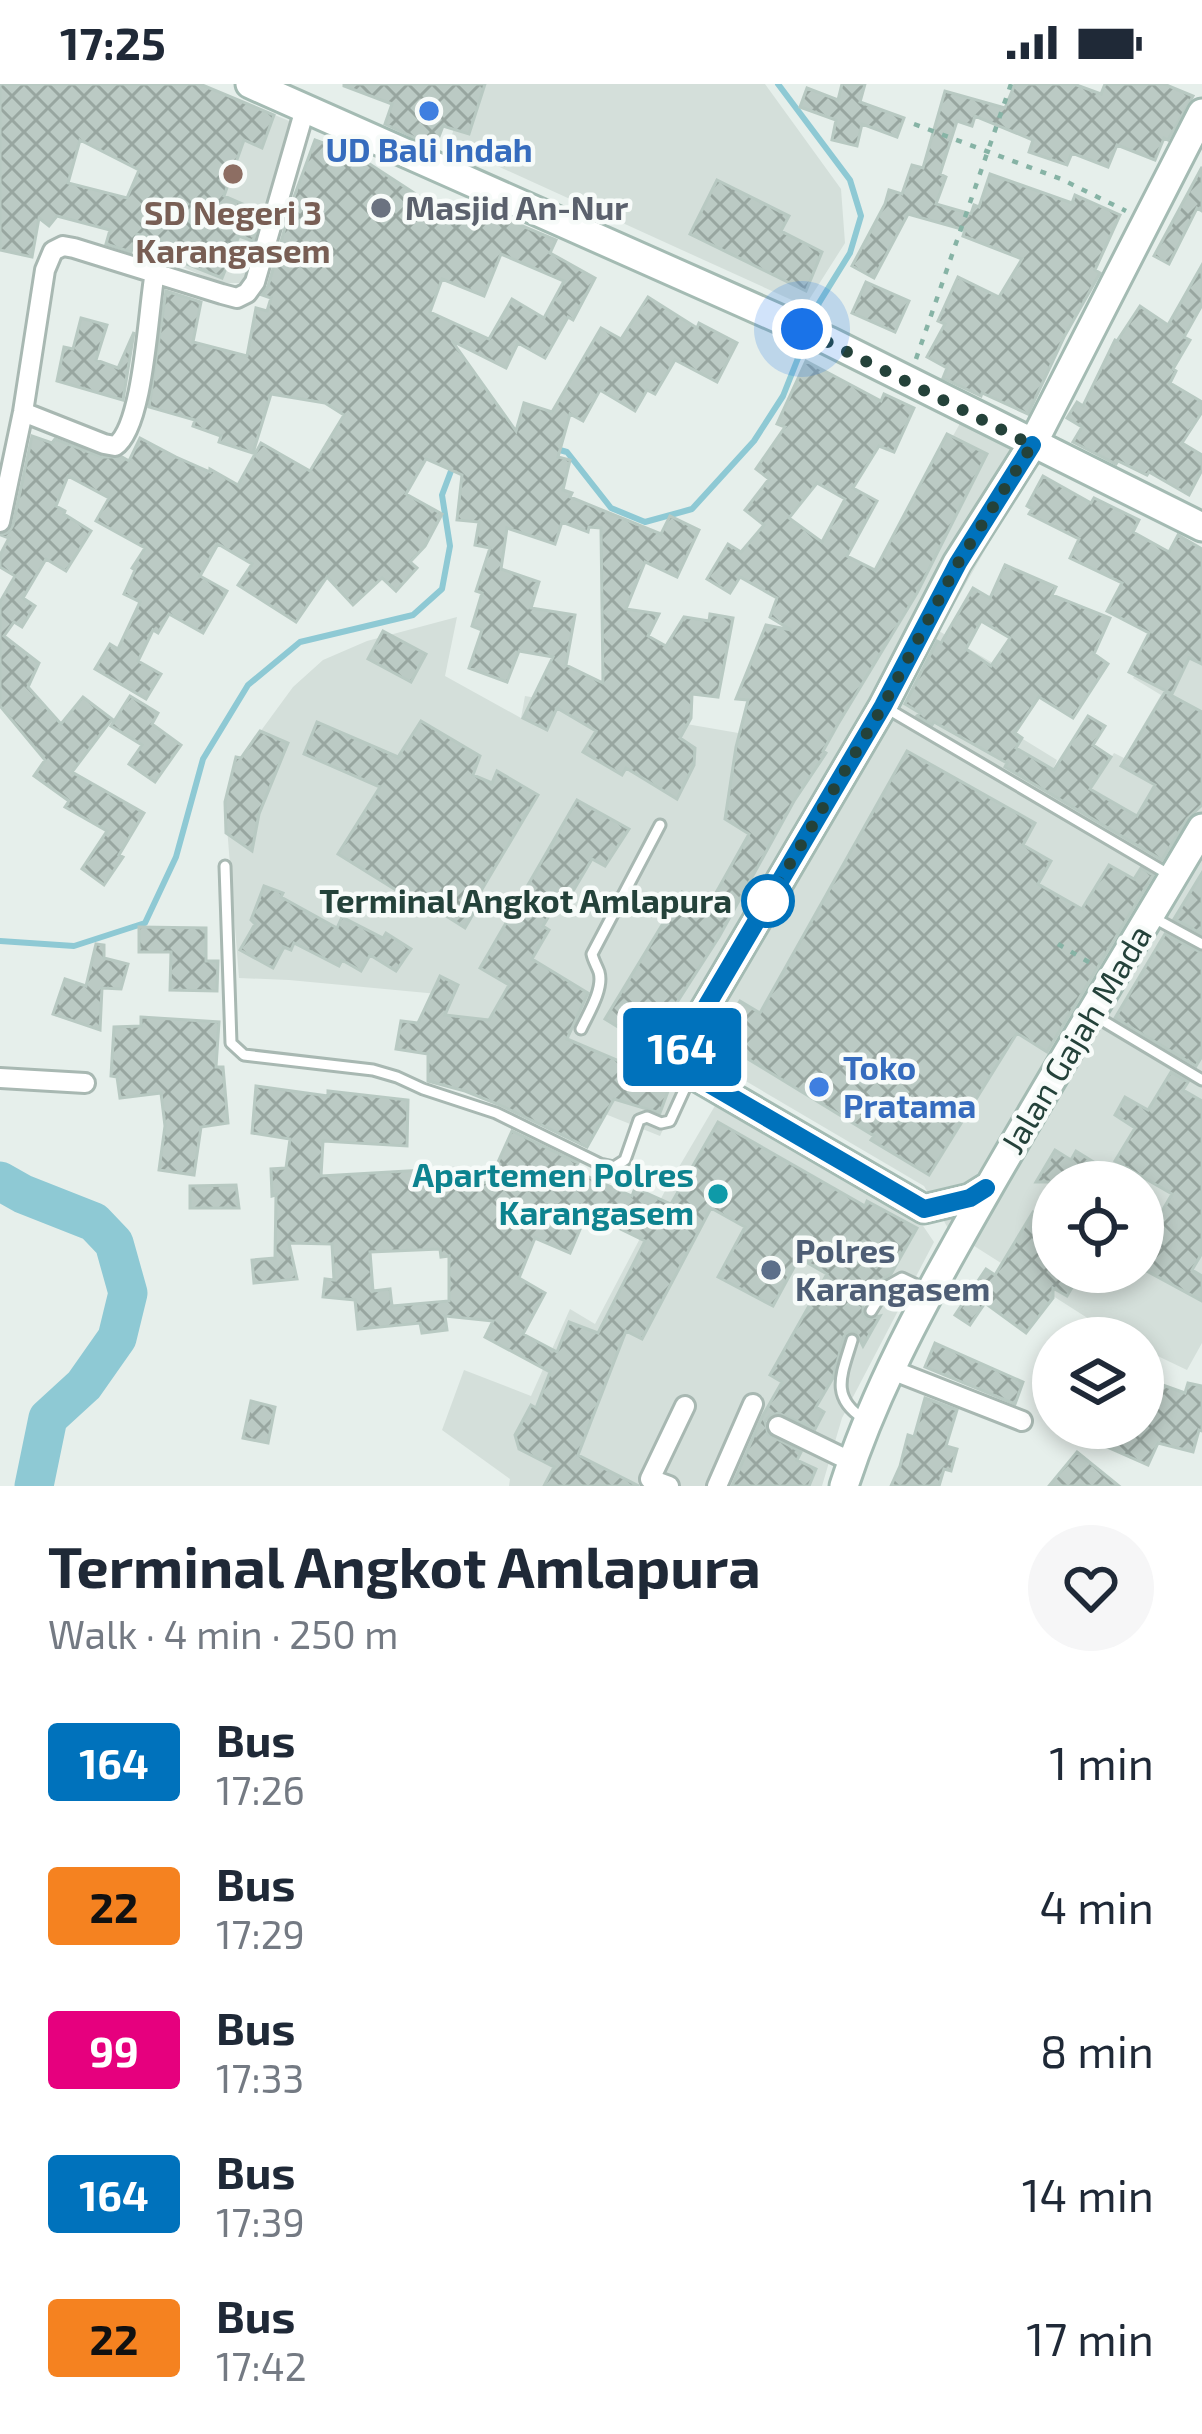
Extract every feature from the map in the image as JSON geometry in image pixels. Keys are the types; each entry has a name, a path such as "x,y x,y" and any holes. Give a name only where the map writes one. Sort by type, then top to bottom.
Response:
{"street":[{"path":"250,84 829,341 1202,527"},
{"path":"0,522 52,251 64,246 237,298 250,290 261,264 304,109"},
{"path":"952,1252 924,1209 673,1063 883,706 958,563 1032,445 1202,113"},
{"path":"23,412 104,444 115,446 124,439 137,400 155,272"},
{"name":"Jalan Gajah Mada","path":"848,1474 929,1291 1202,828"},
{"path":"0,1078 85,1083"},
{"path":"924,1209 970,1198 986,1188"},
{"path":"892,1370 1022,1421"},
{"path":"716,1486 754,1404"},
{"path":"669,1486 650,1479 686,1406"},
{"path":"778,1426 848,1474"}],"lane":[{"path":"883,706 1173,877"},
{"path":"581,1029 599,987 600,974 592,954 660,825"},
{"path":"225,866 231,1042 244,1055 398,1077 496,1113 614,1167 625,1160 639,1120 670,1121 691,1074"},
{"path":"1150,915 1202,944"},
{"path":"1090,1013 1202,1080"},
{"path":"871,1310 886,1287 902,1278 929,1291"},
{"path":"852,1340 841,1394 844,1404 868,1422"}],"path":[{"path":"908,382 1011,84"},
{"path":"914,124 1061,179 1147,221"},
{"path":"1058,944 1079,958"}],"shaded area":[{"path":"468,84 765,84 841,189 845,243 805,306 449,144"},
{"name":"SD Negeri 3 Karangasem","path":"218,91 294,123 243,283 220,283 159,257"},
{"path":"972,402 1047,441 939,631 996,665 971,707 1057,760 1054,767 1091,789 1114,753 1124,758 1161,695 1133,678 1202,563 1202,1343 1187,1370 1164,1359 1164,1317 1086,1317 1048,1293 1164,1293 1164,1161 1032,1161 1032,1283 949,1230 924,1186 698,1053 660,1136 423,1041 438,994 239,978 225,802 236,757 241,758 293,687 323,660 367,641 457,617 445,676 521,718 525,696 744,734 792,723"},
{"name":"Polres Karangasem","path":"716,1104 915,1214 934,1242 842,1418 822,1486 509,1486 510,1479 442,1430 464,1370 531,1396 570,1309 595,1324"}],"building":[{"path":"0,84 200,84 274,115 262,148 244,140 224,196 261,212 253,241 239,236 222,278 164,255 169,244 137,234 131,252 106,244 110,230 57,216 49,226 39,218 32,257 0,250","holes":["80,140 139,170 127,198 68,183"]},
{"path":"344,84 485,84 469,134 443,126 435,147 385,124 392,104"},
{"path":"842,84 865,84 860,102 904,118 897,137 862,124 857,146 832,140 836,120 800,107 807,88 838,100"},
{"path":"1015,84 1074,84 1101,94 1105,84 1164,84 1193,96 1155,160 1117,145 1108,167 1072,153 1067,165 1029,152 1033,140 975,116 972,126 957,121 936,204 971,214 974,205 979,207 990,174 1072,203 1075,195 1120,215 1095,270 1100,273 1028,414 943,378 947,368 927,357 945,324 938,321 958,277 999,297 1022,259 963,236 965,230 908,214 874,278 852,266 889,190 902,194 912,165 923,168 945,91 1005,108"},
{"path":"315,140 356,155 431,204 464,213 468,203 556,240 550,253 595,278 573,320 568,317 545,358 518,343 506,368 452,341 516,431 524,403 552,412 601,328 621,339 648,297 697,328 699,323 737,343 717,382 675,360 655,394 647,390 635,411 600,390 583,421 570,414 558,457 570,460 563,490 572,493 570,497 661,534 670,516 699,530 677,577 645,562 626,609 659,614 648,636 666,646 684,617 733,618 718,697 692,694 691,718 680,738 695,748 694,765 677,799 626,768 622,775 583,752 596,731 557,708 547,730 523,718 553,657 519,651 507,682 469,668 482,630 472,626 482,593 476,591 490,548 475,545 479,522 457,520 462,475 426,459 406,494 442,514 425,546 410,562 417,568 396,591 382,578 353,605 327,577 296,622 238,585 252,564 218,544 200,576 227,591 203,633 169,614 158,633 153,630 138,661 161,674 146,699 95,669 110,644 118,649 140,602 124,594 145,548 96,521 109,498 68,476 56,506 91,531 66,571 46,559 23,598 35,606 22,627 14,622 4,636 39,663 28,687 61,724 83,697 112,719 72,772 144,813 104,885 82,869 107,831 65,807 69,801 34,776 45,760 0,706 0,602 15,576 0,567 9,538 1,535 13,525 32,436 129,461 140,438 238,485 261,443 310,471 344,415 325,403 271,394 253,453 219,442 221,436 193,426 195,420 149,407 166,291 201,302 193,342 247,356 256,308 267,311 271,298 262,295","holes":["501,254 564,281 544,318 512,299 489,339 430,312 442,279 484,296","562,522 588,532 589,527 601,528 603,683 566,665 575,615 531,608 539,582 501,569 507,528 555,544"]},
{"path":"1202,167 1202,211 1197,208 1169,264 1154,256"},
{"path":"717,180 789,216 781,231 822,252 806,291 690,234"},
{"path":"1202,265 1202,305 1184,337 1190,340 1170,383 1202,402 1202,412 1182,443 1202,455 1202,470 1189,495 1149,472 1116,464 1073,442 1082,427 1067,418 1077,402 1083,406 1115,340 1140,306 1168,325"},
{"path":"866,282 909,301 895,332 852,313"},
{"path":"81,318 107,325 96,360 118,368 134,332 123,400 57,381 64,347 73,349"},
{"path":"806,361 881,401 884,394 914,408 894,452 879,446 853,488 877,501 847,556 875,570 947,434 987,454 917,593 838,724 826,753 649,1046 605,1019 682,892 708,907 749,834 725,819 748,700 736,699 766,625 791,630 770,617 777,598 740,577 730,593 707,579 728,544 741,552 764,525 745,510 769,479 756,469 785,427 777,424","holes":["817,483 845,499 822,542 789,518"]},
{"path":"1043,476 1091,503 1094,498 1139,520 1133,532 1169,552 1178,535 1202,549 1202,664 1189,658 1172,694 1129,672 1149,633 1107,611 1122,583 1070,558 1079,539 1029,514 1032,509 1027,506"},
{"path":"1005,565 1056,587 1052,595 1110,618 1094,654 1108,664 1073,718 1039,697 1015,733 1022,738 1016,748 1054,770 1088,716 1105,726 1093,745 1111,757 1090,789 1137,816 1155,785 1121,766 1165,692 1202,712 1202,805 1187,819 1162,860 1005,767 1007,763 917,716 920,713 905,704 937,641 941,643 973,588 990,598","holes":["981,621 1010,638 991,666 966,649"]},
{"path":"383,631 426,654 411,682 368,659"},
{"path":"130,696 158,713 152,724 181,745 155,782 129,764 142,745 111,726"},
{"path":"421,721 480,756 473,775 492,783 497,771 538,795 475,901 479,904 465,928 338,854 380,787 304,754 317,722 398,757"},
{"path":"260,731 288,743 259,814 252,851 226,833 225,802 236,757 241,758"},
{"path":"907,751 1035,823 1023,845 1051,861 1038,884 1082,909 1109,865 1134,879 1141,868 1153,875 1047,1052 1017,1033 929,1175 717,1040 740,1001 760,1013"},
{"path":"577,800 629,829 605,866 592,859 569,898 562,894 543,926 549,930 532,959 588,993 567,1039 671,1083 660,1113 614,1099 587,1147 500,1105 428,1081 428,1054 396,1049 401,1021 418,1023 440,976 458,985 445,1015 489,1020 509,985 480,968"},
{"path":"1202,873 1202,934 1174,919"},
{"path":"264,886 337,928 342,917 383,938 386,933 411,949 396,971 370,955 361,971 342,960 339,966 294,943 291,950 284,947 273,968 240,950 255,924 251,920"},
{"path":"139,927 206,928 206,961 218,961 217,991 170,990 171,952 139,952"},
{"path":"1165,934 1202,953 1202,1056 1196,1066 1115,1018"},
{"path":"96,944 104,945 104,958 128,964 121,989 102,988 100,1030 53,1014 65,979 86,986"},
{"path":"141,1017 219,1022 216,1067 223,1067 228,1123 201,1127 194,1175 159,1170 165,1126 161,1093 120,1098 117,1077 111,1076 114,1027 141,1026"},
{"path":"1171,1072 1188,1082 1183,1090 1202,1101 1202,1253 1192,1270 1202,1276 1202,1301 1164,1280 1164,1208 1172,1194 1164,1189 1164,1161 1115,1161 1135,1128 1115,1115 1125,1097 1148,1110"},
{"path":"256,1086 408,1100 407,1146 323,1141 321,1176 458,1168 460,1187 489,1182 512,1131 578,1163 574,1170 580,1173 632,1196 635,1188 671,1204 718,1122 865,1206 867,1201 917,1228 891,1274 879,1281 863,1306 867,1319 880,1316 863,1346 856,1332 844,1336 833,1378 816,1407 824,1412 815,1429 778,1413 765,1421 768,1434 801,1452 797,1460 816,1469 809,1486 732,1486 782,1382 770,1375 827,1274 799,1258 773,1306 718,1277 745,1227 711,1208 642,1339 626,1331 578,1455 639,1486 544,1486 554,1467 519,1449 515,1435 531,1405 536,1408 550,1372 485,1337 493,1321 445,1316 447,1330 422,1333 420,1323 358,1329 355,1300 323,1297 325,1279 334,1280 332,1244 289,1243 297,1279 254,1283 252,1260 275,1258 276,1195 272,1196 271,1169 286,1168 290,1139 252,1133","holes":["584,1220 603,1228 606,1222 645,1241 598,1333 569,1322 557,1352 523,1334 545,1293 519,1278 535,1238 570,1253","440,1249 441,1257 449,1256 449,1301 392,1306 390,1289 373,1291 370,1252"]},
{"path":"1055,1150 1071,1160 1076,1151 1092,1161 1048,1161"},
{"path":"236,1185 239,1208 190,1208 190,1186"},
{"path":"1032,1214 1032,1293 1053,1293 1053,1298 1038,1317 1032,1317 1026,1333 985,1303 970,1325 955,1315 986,1269 995,1275"},
{"path":"935,1343 1023,1382 1015,1404 925,1367"},
{"path":"1188,1383 1202,1386 1202,1431 1193,1452 1164,1445 1164,1386 1185,1393"},
{"path":"925,1398 957,1410 946,1446 957,1449 951,1471 944,1469 939,1486 891,1486 908,1435 914,1437"},
{"path":"251,1401 275,1407 268,1443 243,1438"},
{"path":"1112,1449 1155,1449 1148,1465"},
{"path":"1077,1452 1119,1486 1049,1486"}],"waterway":[{"path":"778,84 850,180 861,216 850,253 811,325"},
{"path":"556,449 567,452 611,508 645,522 692,509 754,441 783,396 806,338"},
{"path":"0,941 74,946 145,923 176,857 203,759 248,685 300,642 413,615 442,589 450,546 442,495 454,463"},
{"path":"0,1181 94,1222 114,1243 128,1293 117,1338 84,1385 48,1418 34,1486"}],"bus line":[{"name":"164","path":"986,1188 970,1198 924,1209 673,1063 883,706 958,563 1032,445"}],"place":[{"name":"UD Bali Indah","path":"429,111"},
{"name":"SD Negeri 3 Karangasem","path":"233,174"},
{"name":"Masjid An-Nur","path":"381,208"},
{"name":"Terminal Angkot Amlapura","path":"768,901"},
{"name":"Toko Pratama","path":"819,1087"},
{"name":"Apartemen Polres Karangasem","path":"718,1194"},
{"name":"Polres Karangasem","path":"771,1270"}],"route":[{"path":"768,901 883,706 958,563 1032,445 802,329"}]}
